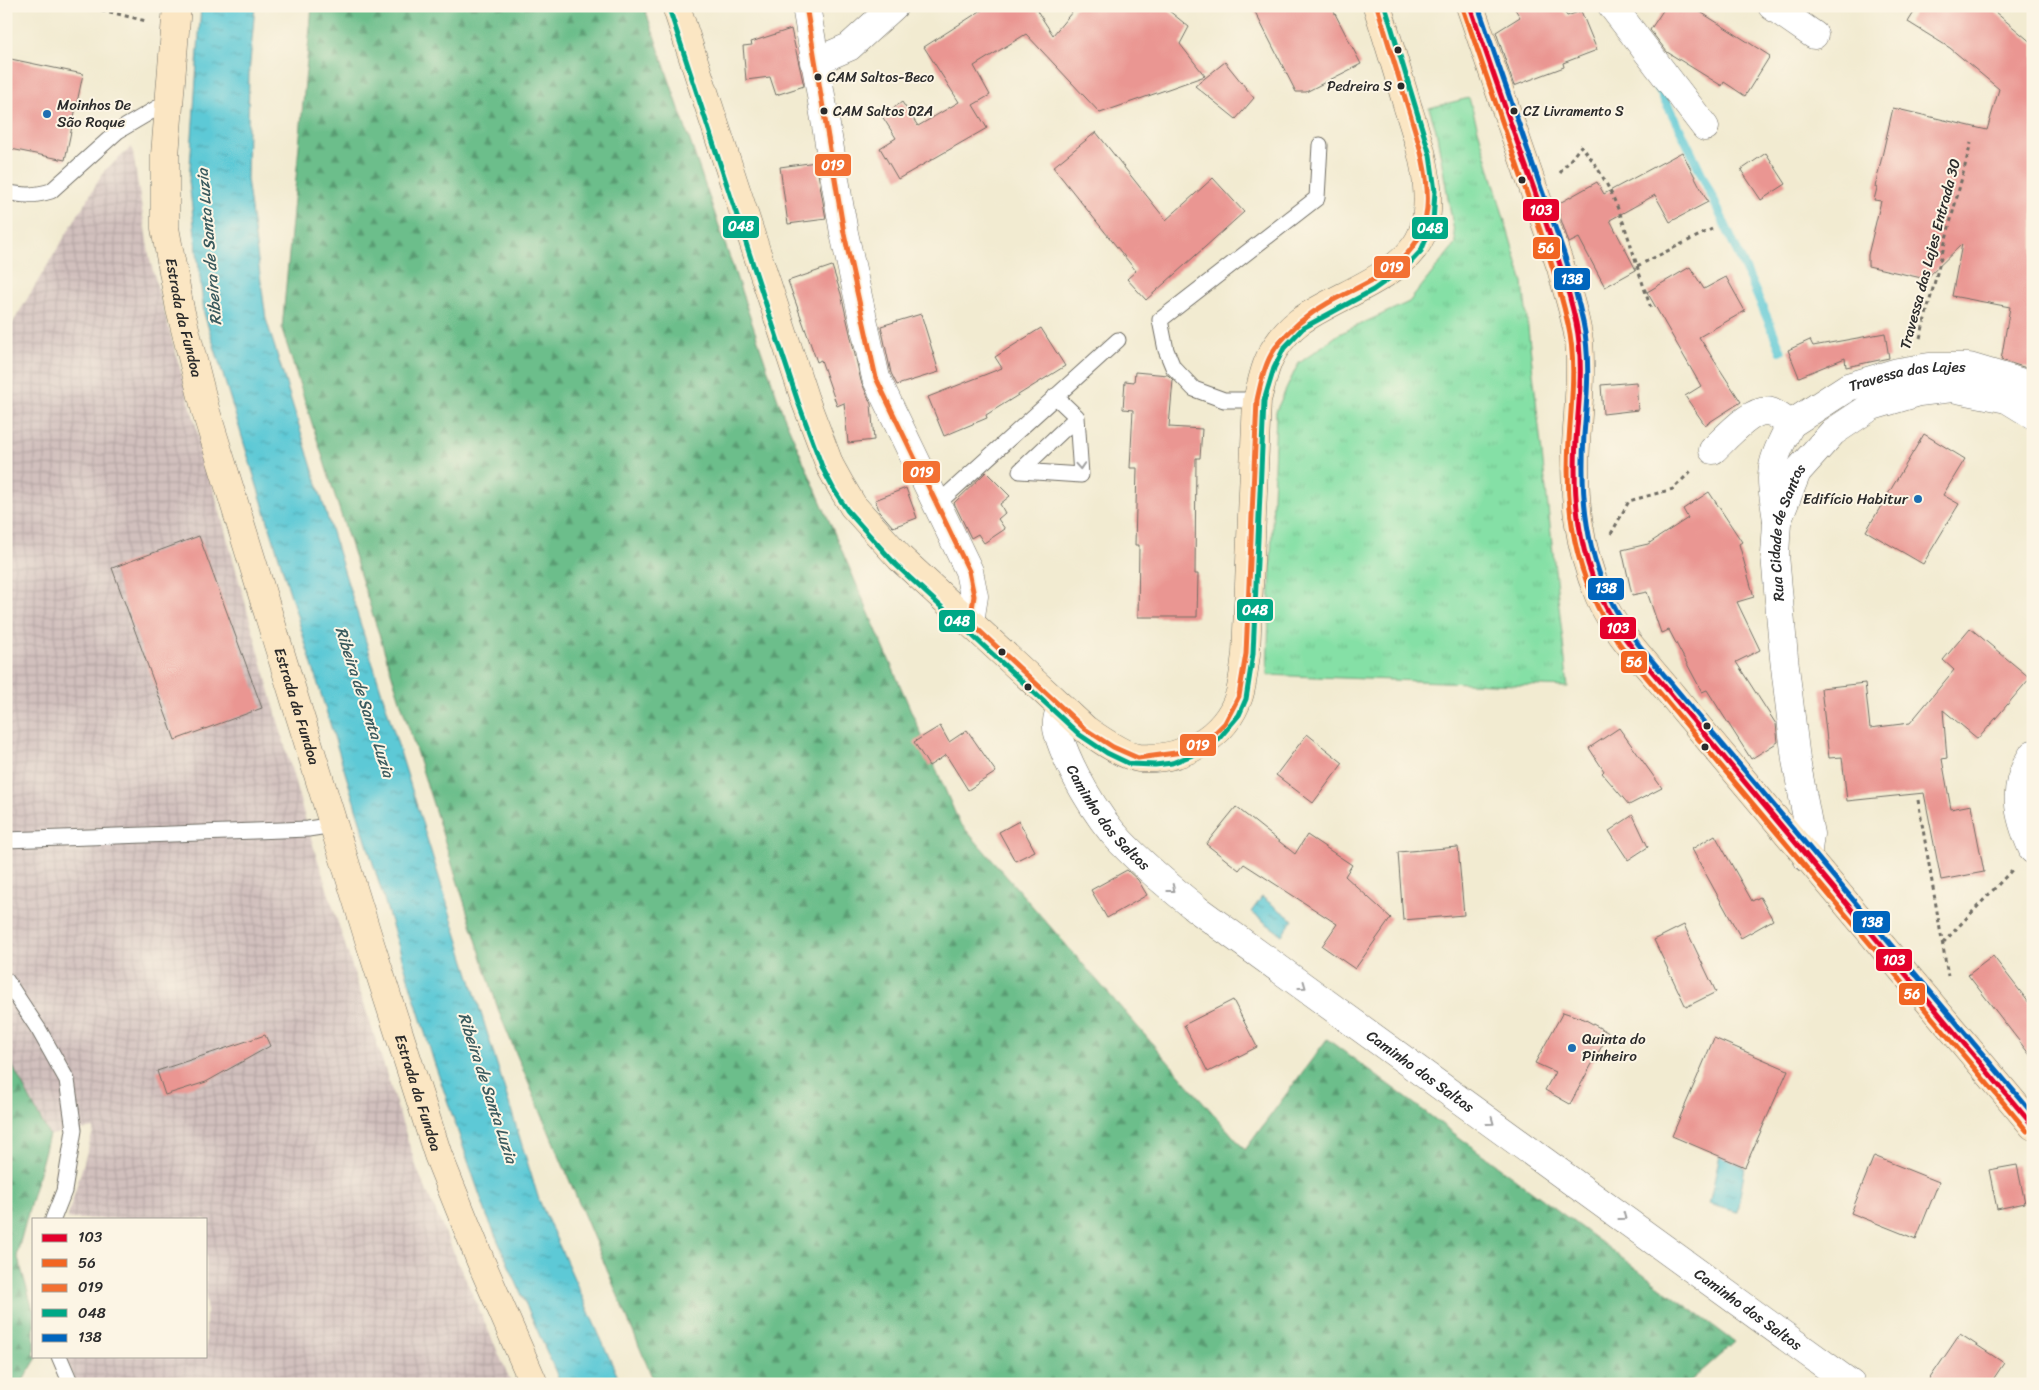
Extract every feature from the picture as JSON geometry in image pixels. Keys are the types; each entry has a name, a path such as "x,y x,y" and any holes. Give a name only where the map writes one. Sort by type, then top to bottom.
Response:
{"main road":[{"path":"676,6 804,400 830,466 852,506 900,558 1084,730 1113,747 1138,758 1190,751 1226,724 1239,696 1246,654 1257,400 1264,371 1275,348 1298,323 1327,304 1381,276 1412,250 1423,232 1427,208 1427,185 1416,134 1377,6"},
{"path":"1470,6 1561,268 1578,342 1580,396 1576,446 1576,512 1582,550 1600,597 1620,630 1807,858 2033,1126"},
{"name":"Estrada da Fundoa","path":"176,17 165,156 165,228 180,309 206,412 438,1155 480,1262 534,1384"}],"street":[{"path":"806,6 844,233 876,378 969,571 974,596 970,622"},
{"path":"814,62 849,47 894,6"},
{"path":"1612,6 1705,127"},
{"path":"1772,6 1814,34"},
{"name":"Travessa das Lajes","path":"1777,522 1770,476 1776,451 1791,424 1848,387 1911,370 1930,367 1969,367 2033,386"},
{"name":"Rua Cidade de Santos","path":"1807,858 1810,834 1796,760 1784,658 1775,555 1777,522 1797,472 1833,432 1872,406 1919,392 1952,388 2007,399 2033,414"},
{"path":"1712,450 1749,417 1762,411 1771,412 1791,424"},
{"name":"Caminho dos Saltos","path":"1061,707 1056,719 1057,732 1072,767 1096,810 1119,840 1156,877 1206,916 1851,1384"},
{"path":"2032,850 2020,809 2018,788 2022,770 2033,754"}],"lane":[{"path":"6,192 23,196 38,195 51,190 118,131 169,101"},
{"path":"1257,400 1224,400 1194,389 1173,367 1166,350 1160,320 1317,198 1320,144"},
{"path":"936,505 1118,340"},
{"path":"1055,396 1076,417 1081,474 1020,471 1076,417"},
{"path":"6,840 308,829 334,825"},
{"path":"6,980 39,1030 66,1080 74,1130 64,1191 53,1218"},
{"path":"60,1358 71,1384"}],"path":[{"path":"86,6 176,17"},
{"name":"Travessa das Lajes Entrada 30","path":"1911,370 1971,143"},
{"path":"1537,202 1581,146 1592,158 1625,223 1651,310"},
{"path":"1637,266 1712,229"},
{"path":"1629,501 1673,489 1712,450"},
{"path":"1918,800 1949,982"},
{"path":"1942,944 2032,850"}],"shaded area":[{"path":"132,147 150,260 308,829 417,1169 512,1384 76,1384 66,1358 208,1358 208,1218 67,1218 94,1128 49,1135 6,1054 6,334 105,170"}],"green space":[{"path":"312,6 644,6 783,414 959,822 1245,1150 1327,1039 1735,1342 1687,1384 655,1384 500,1015 282,329"},
{"path":"1469,98 1523,283 1568,687 1267,675 1276,411 1298,364 1339,334 1409,302 1456,243 1436,130 1429,108"},
{"path":"6,1054 49,1135 17,1254 32,1306 32,1358 37,1358 21,1384 6,1384"}],"water":[{"name":"Ribeira de Santa Luzia","path":"201,6 255,6 249,74 247,179 266,319 539,1200 621,1384 561,1384 487,1216 434,1062 204,313 189,181"},
{"path":"1262,897 1293,920 1282,935 1251,912"},
{"path":"1720,1155 1745,1167 1737,1212 1709,1204"}],"building":[{"path":"988,6 1034,6 1053,35 1077,6 1163,6 1189,27 1180,44 1205,76 1100,113 1026,34 974,66 990,95 973,105 987,128 898,179 880,148 896,138 882,116 902,102 918,126 959,102 924,47"},
{"path":"1252,6 1331,6 1361,64 1306,92 1296,92"},
{"path":"1513,6 1560,6 1567,16 1581,11 1597,50 1563,63 1564,67 1514,86 1496,32 1520,17"},
{"path":"1666,6 1691,6 1770,56 1745,96 1724,82 1722,86 1667,52 1650,30"},
{"path":"1918,6 1988,6 2033,44 2033,370 2001,360 2010,307 1952,296 1962,244 1926,279 1868,266 1868,255 1881,201 1874,200 1877,188 1875,187 1893,108 1987,130 1999,89 1950,48 1908,22"},
{"path":"791,29 804,86 776,95 770,77 746,80 743,46 752,45 751,42"},
{"path":"6,58 83,74 65,160 6,148"},
{"path":"1225,62 1254,98 1236,119 1195,86"},
{"path":"1096,132 1166,220 1213,178 1244,212 1146,300 1127,279 1136,271 1053,167"},
{"path":"1682,152 1708,202 1670,222 1655,195 1610,220 1636,270 1605,287 1579,238 1569,243 1556,205 1597,182 1604,194"},
{"path":"1766,153 1786,184 1761,200 1741,170"},
{"path":"816,162 826,219 788,224 780,167"},
{"path":"832,266 841,294 861,381 871,404 874,440 848,443 844,403 837,406 821,360 817,362 788,281"},
{"path":"1690,267 1704,289 1726,277 1745,311 1699,337 1741,402 1705,425 1685,396 1701,386 1647,292"},
{"path":"921,314 939,372 897,385 891,373 881,326"},
{"path":"1041,328 1065,366 986,415 987,418 944,436 928,397 1002,368 995,357"},
{"path":"1885,333 1889,358 1846,367 1845,358 1799,377 1788,350 1810,340 1813,346"},
{"path":"1135,372 1168,375 1173,380 1169,427 1202,429 1200,458 1196,458 1195,574 1198,574 1197,617 1138,617 1139,545 1135,545 1137,468 1130,468 1133,410 1123,409 1125,381 1134,382"},
{"path":"1636,382 1638,410 1603,414 1601,385"},
{"name":"Edifício Habitur","path":"1924,434 1965,459 1943,495 1959,504 1923,564 1866,531"},
{"path":"986,472 1010,496 1000,504 1005,513 998,519 1005,529 984,543 978,534 971,538 954,503"},
{"path":"906,488 917,518 893,527 880,512 875,500"},
{"path":"1709,492 1742,542 1739,544 1754,597 1737,602 1760,650 1736,662 1776,724 1778,742 1751,759 1707,690 1702,692 1669,630 1661,633 1647,592 1632,595 1622,550 1648,544 1688,518 1683,509"},
{"path":"199,536 262,708 175,740 112,568"},
{"path":"1970,628 2030,678 1978,739 1943,710 1947,758 1942,759 1951,809 1971,805 1984,872 1941,880 1924,793 1847,801 1842,757 1829,758 1821,688 1865,683 1870,728 1910,723 1954,670 1943,660"},
{"path":"940,726 949,742 967,730 996,772 968,790 946,755 929,766 914,742"},
{"path":"1619,728 1662,788 1629,805 1602,773 1604,771 1589,748"},
{"path":"1307,734 1343,763 1313,803 1276,775"},
{"path":"1236,807 1295,854 1307,835 1352,865 1345,876 1391,918 1355,969 1322,946 1337,924 1244,864 1239,870 1206,844"},
{"path":"1633,815 1648,847 1628,860 1609,831"},
{"path":"1019,821 1035,851 1015,861 999,832"},
{"path":"1715,835 1752,901 1760,897 1773,920 1741,938 1692,849"},
{"path":"1458,847 1464,915 1403,920 1398,852"},
{"path":"1127,870 1138,880 1147,895 1107,918 1091,890"},
{"path":"1684,925 1716,992 1686,1007 1654,940"},
{"path":"1993,956 2033,1008 2033,1059 1968,975"},
{"path":"1233,1000 1257,1047 1208,1072 1184,1025"},
{"name":"Quinta do Pinheiro","path":"1563,1012 1584,1019 1609,1033 1570,1104 1545,1090 1555,1072 1535,1063"},
{"path":"265,1035 270,1046 206,1082 165,1095 157,1071"},
{"path":"1714,1038 1788,1070 1745,1167 1672,1136"},
{"path":"1874,1156 1939,1182 1916,1239 1851,1213"},
{"path":"2017,1165 2025,1203 1997,1209 1989,1170"},
{"path":"1960,1334 2004,1363 1990,1384 1926,1384"}],"waterway":[{"path":"1652,78 1691,152 1781,351"}],"transit line":[{"name":"019","path":"806,6 844,233 876,378 969,571 974,596 970,622"},
{"name":"019","path":"970,622 1085,729 1113,747 1138,758 1190,751 1211,737 1225,723 1239,696 1246,654 1257,400 1266,366 1276,347 1306,317 1376,278 1405,257 1423,227 1427,208 1424,167 1414,127 1377,6"},
{"name":"048","path":"669,8 798,402 823,469 834,490 847,510 895,564 1080,735 1107,753 1130,764 1155,765 1172,763 1203,751 1217,741 1239,715 1246,699 1253,654 1264,401 1274,368 1284,348 1303,328 1373,290 1407,266 1421,251 1433,222 1435,191 1430,155 1385,6"},
{"name":"103","path":"1470,6 1557,255 1576,323 1580,352 1575,469 1576,497 1584,551 1603,602 1634,650 2033,1126"},
{"name":"138","path":"1478,6 1564,254 1583,322 1588,364 1583,464 1586,520 1591,546 1609,597 1622,621 1639,645 2033,1114"},
{"name":"56","path":"1463,8 1549,257 1568,324 1573,368 1568,471 1569,499 1572,527 1578,554 1597,606 1611,631 1628,655 2027,1131"}],"place":[{"name":"CAM Saltos-Beco","path":"818,77"},
{"name":"Pedreira S","path":"1401,86"},
{"name":"CAM Saltos D2A","path":"824,111"},
{"name":"CZ Livramento S","path":"1514,111"},
{"name":"Moinhos De São Roque","path":"47,114"},
{"name":"Edifício Habitur","path":"1918,499"},
{"name":"Quinta do Pinheiro","path":"1572,1048"}]}
